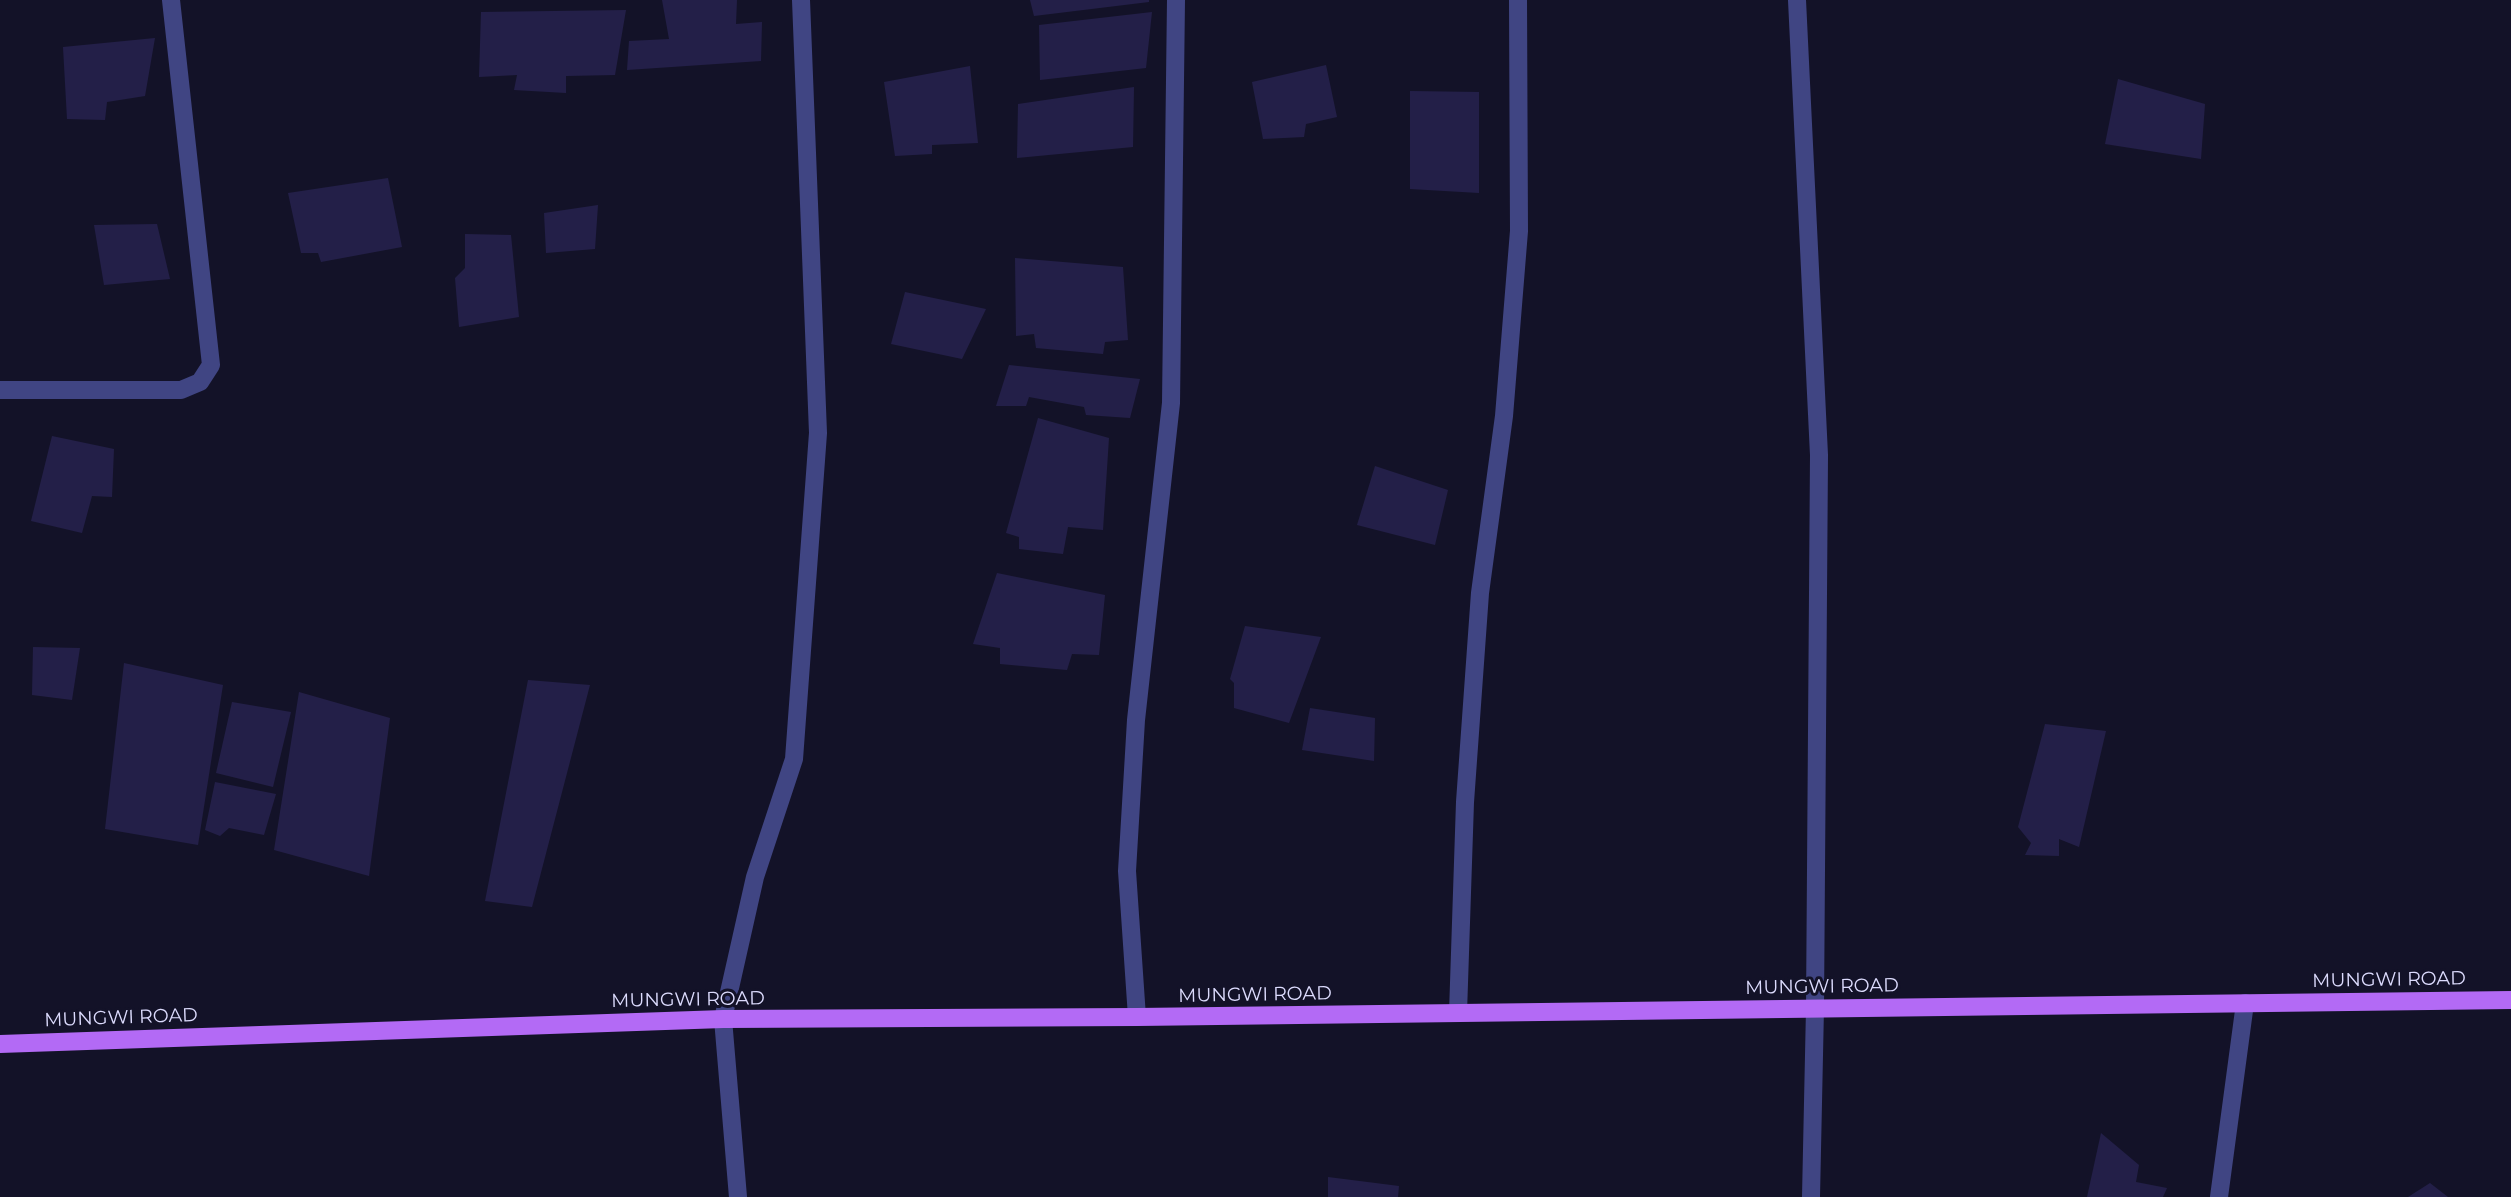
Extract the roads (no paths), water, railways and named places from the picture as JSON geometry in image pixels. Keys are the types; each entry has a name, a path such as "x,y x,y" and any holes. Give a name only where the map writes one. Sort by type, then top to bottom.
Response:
{"main road":[{"name":"MUNGWI ROAD","path":"0,1044 723,1019 1137,1017 2511,1000"}],"street":[{"path":"0,390 181,390 200,382 211,365 171,0"},
{"path":"738,1197 723,1019 755,877 794,759 818,433 801,0"},
{"path":"1137,1017 1126,871 1136,720 1171,403 1176,0"},
{"path":"1458,1013 1465,802 1480,593 1504,416 1519,230 1518,0"},
{"path":"1797,0 1819,455 1811,1197"},
{"path":"2219,1197 2245,1003"}]}
